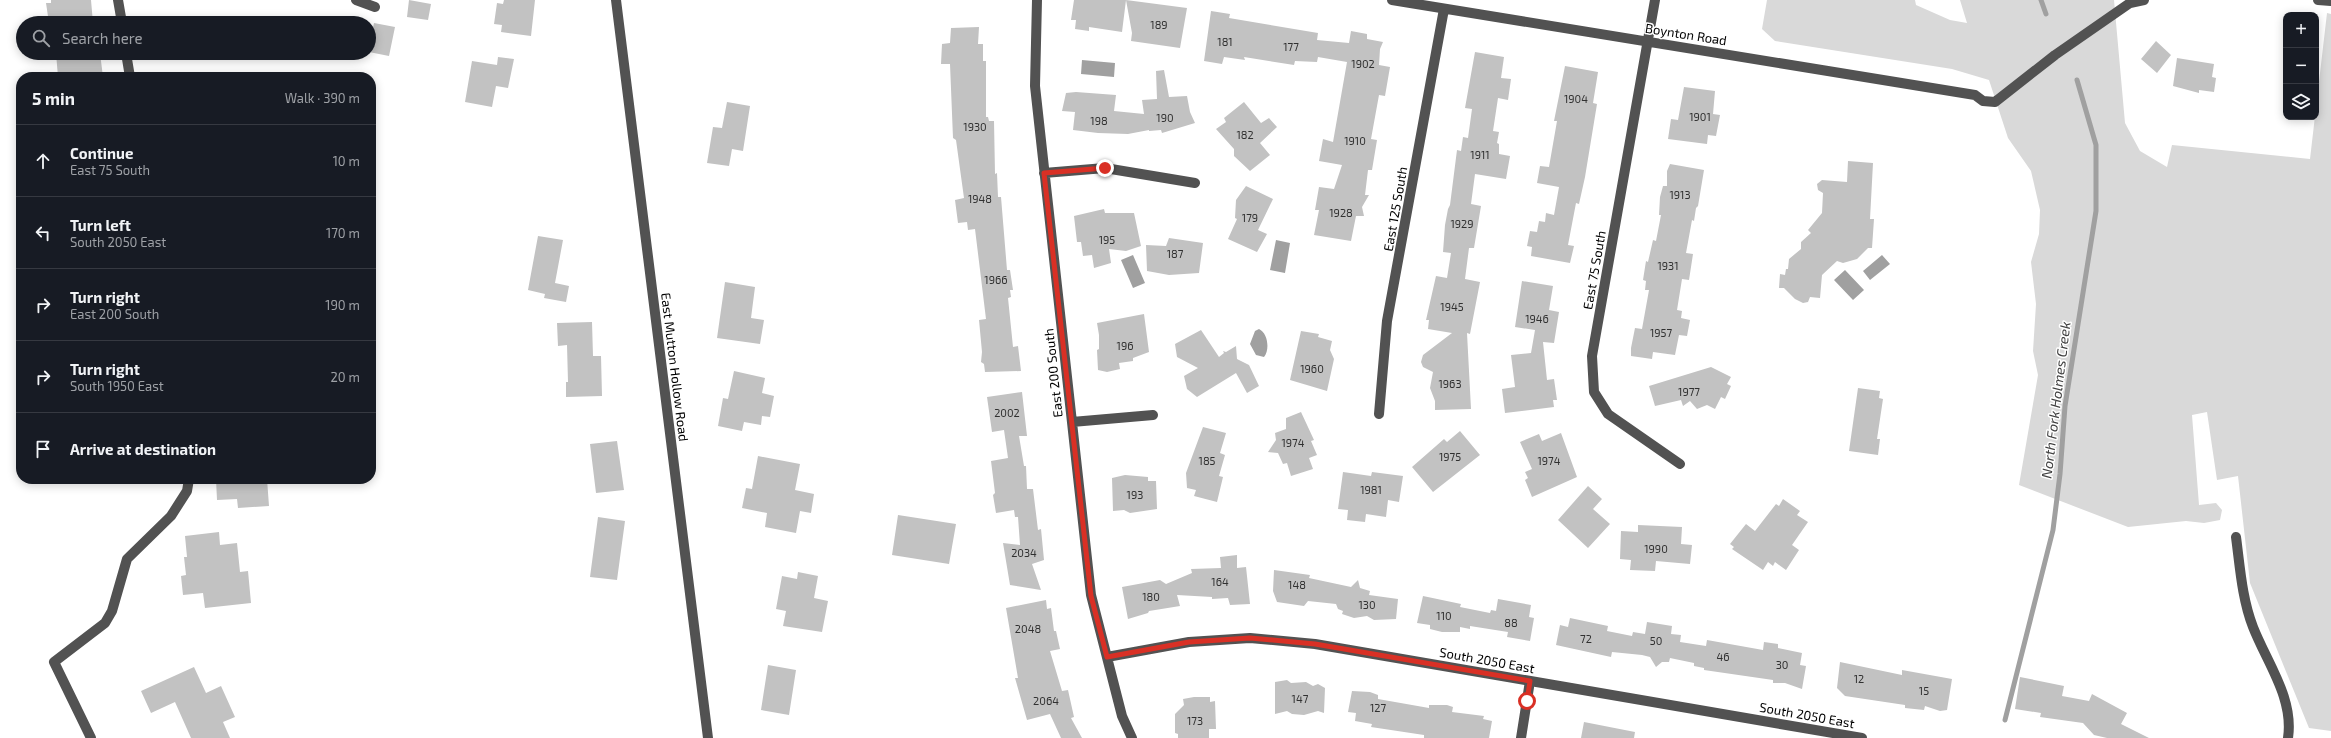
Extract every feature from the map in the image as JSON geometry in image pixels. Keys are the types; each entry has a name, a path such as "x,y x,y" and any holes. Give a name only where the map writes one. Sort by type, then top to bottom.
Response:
{"street":[{"path":"118,0 121,16"},
{"path":"356,0 375,7"},
{"name":"East Mutton Hollow Road","path":"616,0 708,738"},
{"name":"East 200 South","path":"1037,0 1035,86 1091,596 1122,716 1132,738"},
{"name":"Boynton Road","path":"1392,0 1975,95 1983,101 1995,102 2055,56 2130,3 2144,0"},
{"name":"East 75 South","path":"1655,0 1592,356 1594,392 1608,414 1680,464"},
{"path":"2318,0 2331,2"},
{"name":"East 125 South","path":"1379,414 1387,320 1444,9"},
{"path":"127,60 129,72"},
{"path":"1044,173 1105,168 1195,183"},
{"path":"1072,422 1153,415"},
{"path":"91,738 54,662 105,623 112,611 127,559 172,516 187,491 188,484"},
{"path":"2236,537 2243,588 2252,626 2282,692 2290,724 2288,738"},
{"name":"South 2050 East","path":"1107,657 1189,642 1250,638 1315,644 1848,737 1862,738"},
{"path":"1521,738 1530,681"}],"shaded area":[{"path":"1767,0 1915,0 1916,5 1950,20 1967,23 1960,0 2114,0 2125,123 2140,151 2167,167 2172,145 2310,159 2315,120 2319,120 2319,82 2327,13 2331,14 2331,731 2309,728 2250,583 2238,476 2217,480 2207,412 2192,415 2199,505 2216,503 2222,510 2220,520 2204,523 2186,521 2128,527 2019,485 2038,375 2033,351 2036,304 2031,262 2039,234 2040,210 2031,171 2008,138 1989,80 1952,69 1775,41 1762,29"},
{"path":"1082,60 1115,63 1114,77 1081,74"},
{"path":"1276,240 1290,243 1285,273 1270,270"},
{"path":"1133,255 1145,283 1133,288 1121,260"},
{"path":"1882,255 1890,264 1870,280 1863,271"},
{"path":"1845,270 1864,290 1853,300 1834,280"},
{"path":"1259,329 1264,334 1267,342 1267,350 1264,357 1256,355 1250,344 1255,331"}],"building":[{"path":"51,0 91,0 92,16 48,16 46,3 51,3"},
{"path":"409,0 431,4 428,20 407,17"},
{"path":"504,0 535,0 531,36 501,32 502,25 494,24 497,3 503,4"},
{"path":"1074,0 1126,0 1122,32 1089,27 1089,31 1075,29 1076,20 1071,20"},
{"path":"1126,0 1187,8 1180,48 1131,41 1132,33"},
{"path":"1211,11 1230,14 1229,18 1318,33 1317,40 1349,43 1351,31 1367,34 1367,39 1383,42 1380,49 1379,65 1390,67 1385,96 1379,95 1371,139 1377,140 1372,170 1368,170 1365,195 1369,195 1362,207 1364,216 1356,216 1351,241 1314,235 1319,210 1315,210 1319,187 1334,189 1342,165 1319,161 1323,139 1333,142 1347,62 1318,57 1317,62 1295,61 1294,65 1244,57 1245,60 1224,57 1222,64 1204,61"},
{"path":"376,23 395,27 389,56 376,53"},
{"path":"979,27 978,44 983,44 983,61 986,61 986,117 988,117 989,121 994,121 995,174 997,173 998,197 1001,197 1007,270 1010,270 1013,290 1010,290 1011,297 1008,298 1013,347 1018,346 1021,371 985,372 984,364 981,362 982,352 979,320 986,319 975,229 968,230 967,222 958,223 955,200 964,198 956,140 953,138 950,64 941,64 942,44 950,43 951,28"},
{"path":"2156,41 2171,55 2157,73 2141,59"},
{"path":"1475,52 1504,57 1501,78 1511,79 1508,100 1498,98 1493,131 1499,132 1497,143 1499,144 1499,154 1510,156 1506,179 1475,174 1471,204 1481,206 1474,248 1469,248 1465,279 1480,282 1470,334 1467,333 1471,409 1435,410 1435,401 1430,388 1433,372 1423,367 1421,362 1423,355 1452,333 1428,329 1429,320 1426,320 1436,276 1447,278 1451,253 1443,252 1445,225 1450,205 1457,150 1461,151 1463,137 1468,138 1472,109 1465,108"},
{"path":"498,57 514,59 508,88 496,86 492,107 465,102 472,61 497,65"},
{"path":"2177,58 2214,64 2212,77 2216,78 2214,92 2199,90 2199,93 2173,86"},
{"path":"57,60 101,60 102,72 58,72"},
{"path":"1565,66 1598,72 1593,103 1597,104 1585,177 1579,204 1576,203 1568,245 1574,246 1570,263 1531,256 1532,247 1527,246 1530,231 1537,232 1539,221 1545,222 1546,213 1554,215 1559,187 1537,183 1540,166 1549,167 1557,121 1554,121"},
{"path":"1164,70 1169,97 1187,96 1190,112 1195,123 1162,133 1161,130 1149,130 1128,134 1098,133 1073,130 1075,112 1062,111 1066,93 1076,92 1116,95 1114,111 1144,114 1142,100 1157,99 1156,71"},
{"path":"1684,87 1715,91 1713,114 1720,115 1716,136 1708,135 1707,144 1668,139 1671,119 1678,120"},
{"path":"727,102 750,106 743,151 732,149 729,166 707,163 713,127 722,128"},
{"path":"1244,102 1261,123 1269,118 1277,127 1260,143 1270,155 1250,171 1234,156 1234,149 1216,129 1226,122 1224,118"},
{"path":"1848,161 1873,163 1870,219 1874,219 1872,248 1868,248 1857,259 1843,263 1837,261 1822,275 1820,298 1810,297 1808,302 1803,303 1795,299 1784,288 1779,288 1780,274 1785,275 1786,269 1788,269 1789,259 1801,249 1801,242 1811,233 1808,230 1822,213 1823,193 1818,190 1817,184 1822,180 1847,182"},
{"path":"1670,164 1704,170 1698,206 1696,208 1694,221 1692,220 1686,253 1693,254 1689,280 1682,279 1677,310 1682,311 1681,318 1690,320 1687,336 1679,335 1675,355 1653,352 1652,359 1631,356 1635,328 1642,329 1649,290 1645,290 1646,281 1643,280 1646,261 1648,262 1653,240 1656,241 1661,215 1659,215 1660,197 1663,186 1667,186 1667,171"},
{"path":"1246,186 1273,199 1258,230 1267,234 1257,252 1228,239 1237,219 1235,218 1236,200"},
{"path":"1104,209 1105,213 1134,213 1141,246 1126,251 1109,249 1111,263 1094,268 1092,255 1083,256 1081,242 1077,242 1074,216"},
{"path":"538,236 563,240 555,283 569,286 566,302 544,298 545,294 528,290"},
{"path":"1169,238 1203,243 1199,273 1169,275 1147,271 1146,245 1166,246"},
{"path":"1522,281 1553,286 1549,310 1559,312 1554,343 1543,342 1547,380 1554,379 1557,400 1553,400 1554,407 1505,413 1502,389 1515,387 1511,355 1531,353 1535,330 1515,327"},
{"path":"725,282 755,287 751,318 764,320 760,344 717,338"},
{"path":"1144,314 1149,352 1133,358 1133,361 1119,363 1120,369 1107,372 1098,370 1097,350 1099,349 1099,335 1097,323"},
{"path":"592,322 593,356 601,356 602,396 566,397 566,382 568,382 567,345 558,346 557,323"},
{"path":"1201,330 1219,357 1224,353 1223,351 1226,352 1236,346 1237,359 1249,365 1259,386 1247,393 1236,373 1197,397 1187,389 1184,376 1198,368 1177,357 1175,344"},
{"path":"1301,331 1319,334 1318,337 1332,341 1330,350 1334,359 1327,391 1290,380"},
{"path":"1711,367 1731,377 1727,384 1731,386 1725,399 1721,397 1715,409 1707,405 1697,409 1690,401 1683,406 1681,400 1655,406 1649,386"},
{"path":"734,371 765,378 762,393 774,396 770,417 762,416 761,425 744,422 742,431 718,426 723,398 728,399"},
{"path":"1858,388 1880,391 1879,398 1883,399 1877,439 1880,439 1878,455 1849,451"},
{"path":"1022,392 1027,436 1019,436 1024,466 1026,466 1027,489 1033,489 1038,530 1041,529 1044,560 1032,564 1041,590 1010,585 1003,543 1020,545 1018,517 1015,517 1014,510 996,513 993,495 995,493 991,461 1008,458 1004,430 992,432 987,397"},
{"path":"1301,412 1314,440 1311,441 1317,455 1309,458 1313,469 1291,476 1287,463 1283,464 1278,453 1268,452 1276,440 1275,433 1286,429 1286,418"},
{"path":"1203,427 1226,433 1220,453 1225,455 1219,476 1223,477 1217,502 1194,496 1196,490 1187,488 1186,473"},
{"path":"1460,431 1480,455 1433,492 1412,467 1444,439 1447,442"},
{"path":"1561,433 1577,477 1532,497 1525,480 1528,478 1525,472 1532,469 1520,442 1539,434 1542,441"},
{"path":"617,441 624,490 596,493 590,444"},
{"path":"758,456 800,464 795,490 814,494 811,513 800,511 796,533 765,527 767,513 742,508 746,488 752,489"},
{"path":"1343,472 1371,476 1372,472 1403,476 1399,502 1388,500 1386,517 1366,514 1365,522 1347,520 1348,510 1338,509"},
{"path":"1125,475 1148,477 1148,481 1156,481 1157,509 1130,513 1124,510 1113,511 1112,478"},
{"path":"216,484 267,484 269,506 238,508 237,499 217,500"},
{"path":"1588,486 1602,499 1593,509 1610,524 1588,548 1558,520"},
{"path":"1783,499 1800,511 1797,515 1808,522 1792,545 1799,550 1786,570 1775,562 1773,566 1768,562 1763,570 1732,549 1734,547 1730,544 1746,524 1755,531 1776,504 1779,506"},
{"path":"898,515 956,524 949,564 892,555"},
{"path":"598,517 625,521 617,580 590,577"},
{"path":"1638,525 1682,527 1681,544 1692,545 1690,564 1656,561 1655,571 1630,570 1631,560 1620,559 1621,531 1638,532"},
{"path":"219,532 220,545 237,543 240,572 248,571 251,603 205,608 203,593 183,595 181,576 186,575 184,557 187,557 185,536"},
{"path":"1237,555 1237,568 1246,567 1250,604 1230,605 1228,598 1212,599 1212,597 1177,595 1180,606 1149,611 1148,613 1128,619 1122,587 1160,580 1166,584 1192,573 1191,569 1221,568 1220,557"},
{"path":"1274,570 1310,575 1309,578 1351,587 1358,580 1360,588 1370,591 1369,595 1398,599 1396,619 1374,620 1367,616 1354,618 1342,614 1343,611 1338,609 1336,604 1308,601 1304,606 1277,602 1273,591"},
{"path":"798,572 818,576 814,598 828,601 822,632 783,626 786,611 776,609 782,576 797,579"},
{"path":"1423,596 1461,604 1460,607 1490,613 1491,610 1496,611 1498,599 1531,605 1529,617 1534,618 1530,641 1507,637 1508,632 1470,626 1470,629 1460,627 1460,632 1442,632 1430,629 1430,625 1417,623"},
{"path":"1046,600 1047,609 1051,608 1054,631 1056,631 1060,649 1050,651 1062,691 1068,690 1074,717 1071,718 1082,738 1061,738 1050,714 1027,720 1015,678 1018,678 1006,608"},
{"path":"1570,618 1608,626 1607,631 1632,636 1633,632 1645,634 1647,622 1672,626 1671,634 1681,635 1680,642 1706,646 1707,640 1763,650 1764,642 1778,644 1778,648 1802,653 1800,665 1806,666 1802,689 1785,683 1773,683 1773,680 1704,670 1704,668 1694,666 1694,663 1670,658 1669,662 1662,662 1656,667 1650,657 1642,655 1612,652 1611,657 1556,645 1560,625 1568,627"},
{"path":"1840,662 1902,675 1902,670 1952,679 1947,710 1940,711 1925,706 1924,710 1905,708 1905,705 1845,696 1837,688"},
{"path":"768,665 796,670 789,715 761,710"},
{"path":"194,667 206,693 221,686 235,717 223,722 230,738 191,738 175,702 151,713 141,691"},
{"path":"2020,677 2064,686 2062,696 2089,701 2092,694 2127,713 2121,724 2149,738 2107,738 2094,735 2083,723 2040,717 2041,713 2015,709"},
{"path":"1287,680 1291,683 1306,682 1313,686 1318,684 1325,688 1324,713 1318,711 1304,715 1292,714 1287,711 1275,714 1275,682"},
{"path":"1352,691 1370,692 1378,695 1378,699 1429,708 1429,705 1447,705 1453,707 1452,712 1484,716 1483,719 1492,721 1489,738 1424,738 1424,735 1371,727 1372,724 1355,721 1356,713 1348,712"},
{"path":"1210,697 1210,702 1215,701 1216,729 1209,729 1209,738 1178,738 1178,734 1175,733 1175,714 1184,705 1183,699"},
{"path":"1584,722 1635,732 1634,738 1581,738"}],"waterway":[{"name":"North Fork Holmes Creek","path":"2041,0 2046,14"},
{"name":"North Fork Holmes Creek","path":"2005,720 2053,530 2060,474 2065,406 2096,211 2096,145 2077,80"}],"route":[{"path":"1105,168 1044,173 1091,596 1107,657 1189,642 1250,638 1315,644 1530,681 1527,701"}]}
